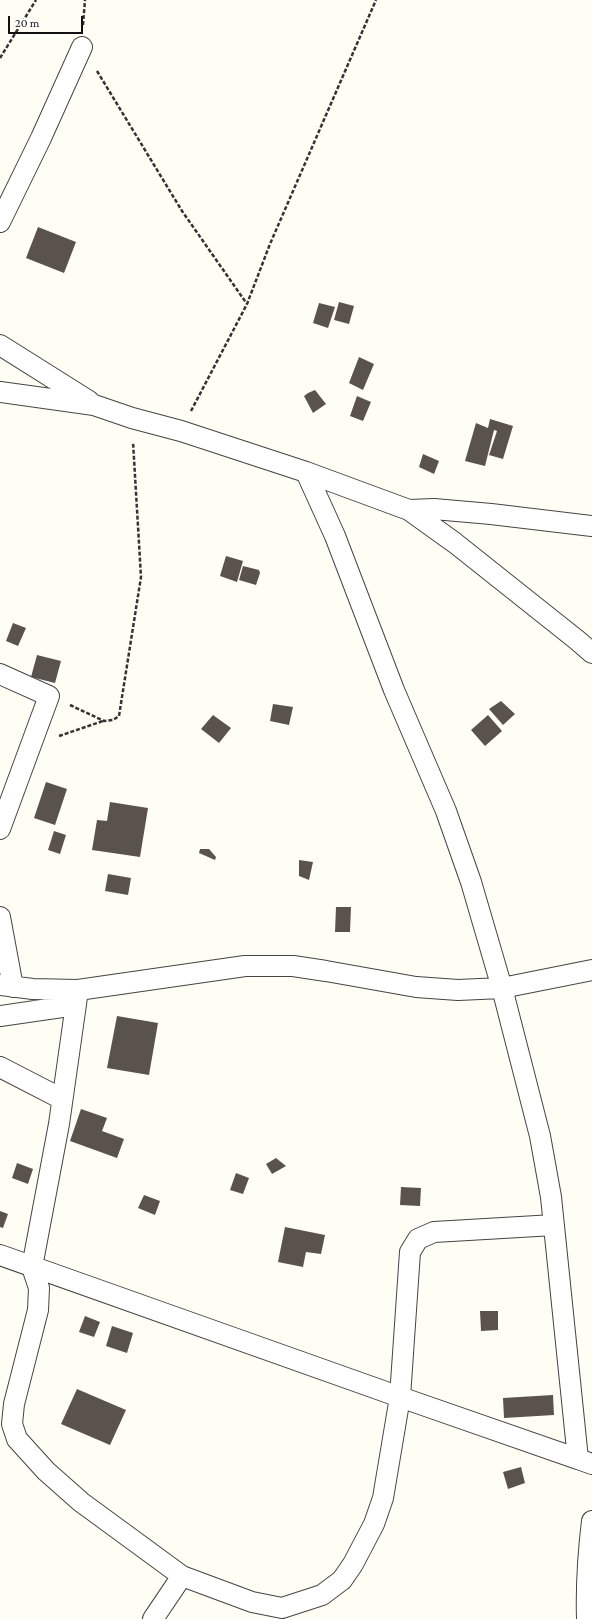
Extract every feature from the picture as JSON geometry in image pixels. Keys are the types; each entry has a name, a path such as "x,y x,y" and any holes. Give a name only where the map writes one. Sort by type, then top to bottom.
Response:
{"street":[{"path":"0,222 41,138 82,47"},
{"path":"0,345 94,404 132,418 181,430 306,472 409,510 467,552 592,653"},
{"path":"0,392 94,404"},
{"path":"0,1255 400,1398 585,1462 551,1197 540,1136 502,988 471,882 446,811 394,690 335,536 306,472"},
{"path":"409,510 434,509 592,526"},
{"path":"0,674 49,696 0,829"},
{"path":"0,917 6,986 77,998"},
{"path":"0,1016 77,998 245,966 293,966 416,987 458,990 502,988 592,970"},
{"path":"77,998 62,1099 32,1267 39,1288 38,1310 14,1404 12,1424 17,1439 46,1471 81,1502 182,1576 252,1602 282,1608 322,1595 342,1580 353,1564 374,1524 383,1498 400,1398 410,1252 418,1239 434,1232 554,1224"},
{"path":"0,1067 62,1099"},
{"path":"587,1619 586,1594 592,1521"},
{"path":"153,1619 182,1576"}],"path":[{"path":"0,58 36,0"},
{"path":"181,430 247,304 270,244 376,0"},
{"path":"82,47 182,211 247,304"},
{"path":"31,745 104,721 113,720 119,716 141,577 132,418"},
{"path":"49,696 104,721"}],"building":[{"path":"38,227 76,242 64,273 26,258"},
{"path":"339,302 354,306 349,324 334,320"},
{"path":"319,303 335,307 328,328 313,323"},
{"path":"359,357 374,364 363,390 349,383"},
{"path":"315,390 326,404 313,413 304,396"},
{"path":"357,396 371,402 363,421 350,416"},
{"path":"490,419 513,426 503,459 489,455 497,431 494,430 485,466 465,461 476,423 488,428"},
{"path":"423,454 439,461 434,474 419,467"},
{"path":"226,556 243,561 237,582 220,576"},
{"path":"243,566 259,570 260,573 256,585 239,580"},
{"path":"13,623 26,628 18,646 6,641"},
{"path":"37,655 61,661 55,683 31,677"},
{"path":"501,701 515,714 503,725 489,709"},
{"path":"273,704 293,707 289,725 270,721"},
{"path":"213,715 231,728 219,743 201,729"},
{"path":"488,715 502,731 485,746 471,730"},
{"path":"46,782 67,789 55,825 34,818"},
{"path":"110,802 148,808 140,857 92,850 97,820 107,821"},
{"path":"54,831 66,835 60,854 48,850"},
{"path":"200,849 209,849 216,857 215,860 199,853"},
{"path":"299,860 313,862 309,880 299,876"},
{"path":"108,874 131,878 128,895 105,891"},
{"path":"336,907 351,907 350,932 335,932"},
{"path":"117,1016 158,1023 149,1075 107,1068"},
{"path":"81,1109 107,1118 102,1131 124,1139 117,1158 70,1141"},
{"path":"276,1158 286,1166 272,1174 266,1164"},
{"path":"17,1163 33,1169 28,1184 12,1178"},
{"path":"236,1173 249,1178 243,1194 230,1190"},
{"path":"401,1187 421,1188 420,1206 400,1205"},
{"path":"144,1195 160,1201 155,1215 138,1208"},
{"path":"0,1211 8,1214 3,1228 0,1227"},
{"path":"285,1227 325,1235 321,1254 306,1252 303,1267 278,1262"},
{"path":"480,1311 498,1311 498,1330 481,1331"},
{"path":"85,1316 100,1322 94,1337 79,1332"},
{"path":"112,1326 133,1333 127,1353 106,1346"},
{"path":"77,1389 126,1410 110,1445 61,1424"},
{"path":"553,1395 554,1415 504,1418 503,1398"},
{"path":"521,1467 525,1483 508,1489 503,1472"}]}
